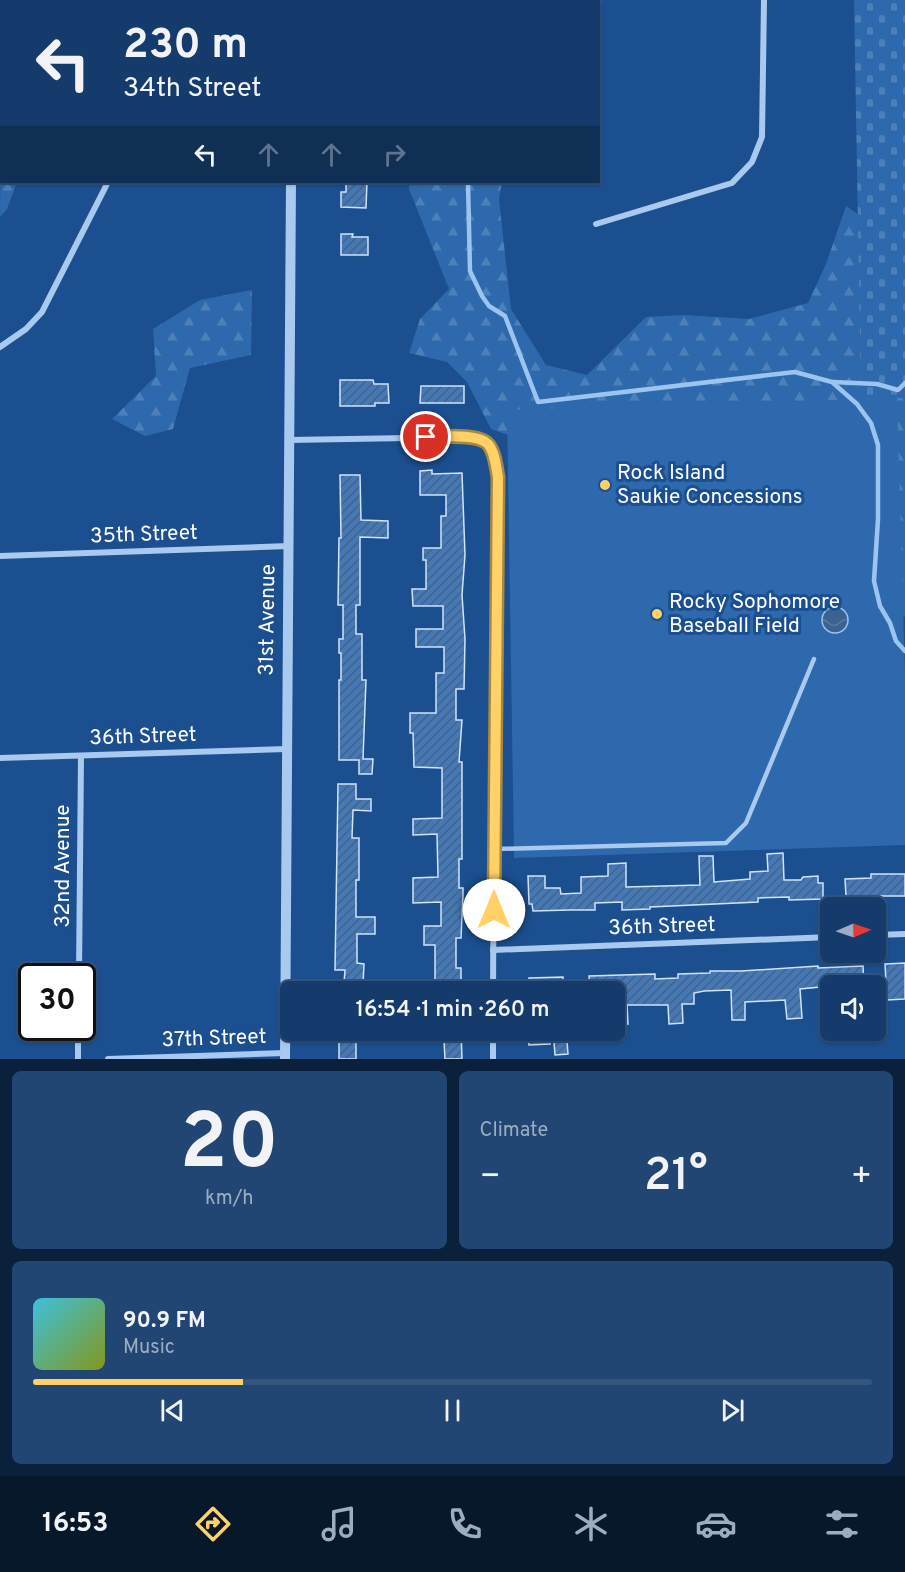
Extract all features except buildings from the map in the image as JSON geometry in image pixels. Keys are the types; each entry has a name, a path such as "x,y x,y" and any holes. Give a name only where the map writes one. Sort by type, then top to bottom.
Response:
{"street":[{"path":"596,224 732,183 752,162 762,137 764,0"},
{"path":"0,347 26,329 42,312 107,183"},
{"name":"31st Avenue","path":"285,1056 291,183"},
{"path":"289,440 468,437 488,444 498,477 493,981"},
{"name":"35th Street","path":"0,556 289,546"},
{"name":"36th Street","path":"0,758 287,749"},
{"name":"32nd Avenue","path":"79,963 81,756"},
{"path":"886,935 905,934"},
{"name":"36th Street","path":"494,951 820,937"},
{"path":"78,1041 78,1059"},
{"path":"493,1041 493,1059"},
{"name":"37th Street","path":"108,1059 285,1056"}],"lane":[{"path":"494,849 726,843 747,823 814,659"}],"green space":[{"path":"854,0 905,0 905,398 861,399"},
{"path":"0,183 17,183 7,209 0,217"},
{"path":"410,183 502,183 499,199 511,309 546,365 587,375 646,317 684,315 749,319 808,303 826,264 846,206 865,219 905,315 905,616 874,644 522,440 491,429 467,382 447,362 409,353 420,319 449,289 409,189"},
{"path":"252,290 251,355 190,368 173,429 145,436 112,419 156,376 153,329 200,300"},
{"path":"897,398 905,673 905,845 514,858 507,410"}],"water":[{"path":"835,607 844,611 848,620 844,629 835,633 826,629 822,620 826,611"}],"waterway":[{"path":"468,183 470,271 489,306 505,316 538,402 795,372 832,382 857,404 871,423 878,445 878,519 874,581 880,606 890,623 896,641 905,651"},
{"path":"833,382 877,384 898,390 905,383"}],"place":[{"name":"Rock Island Saukie Concessions","path":"605,485"},
{"name":"Rocky Sophomore Baseball Field","path":"657,614"}],"route":[{"path":"426,437 468,437 481,440 488,444 492,452 498,477 494,910"}]}
